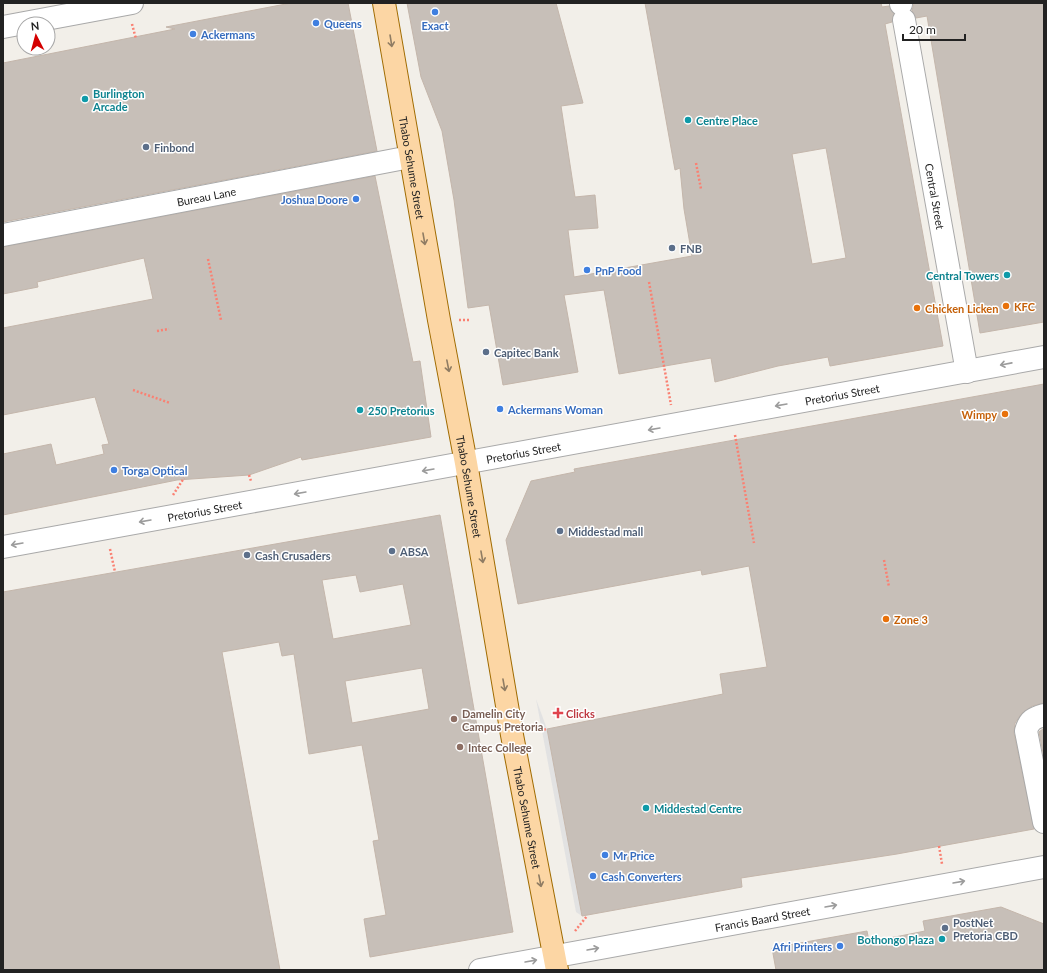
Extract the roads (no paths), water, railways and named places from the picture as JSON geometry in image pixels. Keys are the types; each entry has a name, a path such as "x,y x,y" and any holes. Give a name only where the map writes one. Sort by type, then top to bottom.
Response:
{"main road":[{"name":"Thabo Sehume Street","path":"384,3 410,157 466,463 512,735 556,963"}],"street":[{"path":"3,27 132,3"},
{"name":"Central Street","path":"902,9 967,372"},
{"name":"Bureau Lane","path":"3,235 410,157"},
{"name":"Pretorius Street","path":"3,546 1044,357"},
{"path":"1044,715 1034,718 1028,724 1026,731 1044,822"},
{"name":"Francis Baard Street","path":"480,970 556,963 1044,866"}],"place":[{"name":"Exact","path":"435,12"},
{"name":"Queens","path":"316,23"},
{"name":"Ackermans","path":"193,34"},
{"name":"Burlington Arcade","path":"85,99"},
{"name":"Centre Place","path":"688,120"},
{"name":"Finbond","path":"146,147"},
{"name":"Joshua Doore","path":"356,199"},
{"name":"FNB","path":"672,248"},
{"name":"PnP Food","path":"587,270"},
{"name":"Central Towers","path":"1007,275"},
{"name":"KFC","path":"1006,306"},
{"name":"Chicken Licken","path":"917,308"},
{"name":"Capitec Bank","path":"486,352"},
{"name":"Ackermans Woman","path":"500,409"},
{"name":"250 Pretorius","path":"360,410"},
{"name":"Wimpy","path":"1005,414"},
{"name":"Torga Optical","path":"114,470"},
{"name":"Middestad mall","path":"560,531"},
{"name":"ABSA","path":"392,551"},
{"name":"Cash Crusaders","path":"247,555"},
{"name":"Zone 3","path":"886,619"},
{"name":"Clicks","path":"558,713"},
{"name":"Damelin City Campus Pretoria","path":"454,719"},
{"name":"Intec College","path":"460,747"},
{"name":"Middestad Centre","path":"646,808"},
{"name":"Mr Price","path":"605,855"},
{"name":"Cash Converters","path":"593,876"},
{"name":"PostNet Pretoria CBD","path":"945,928"},
{"name":"Bothongo Plaza","path":"942,939"},
{"name":"Afri Printers","path":"840,946"}]}
